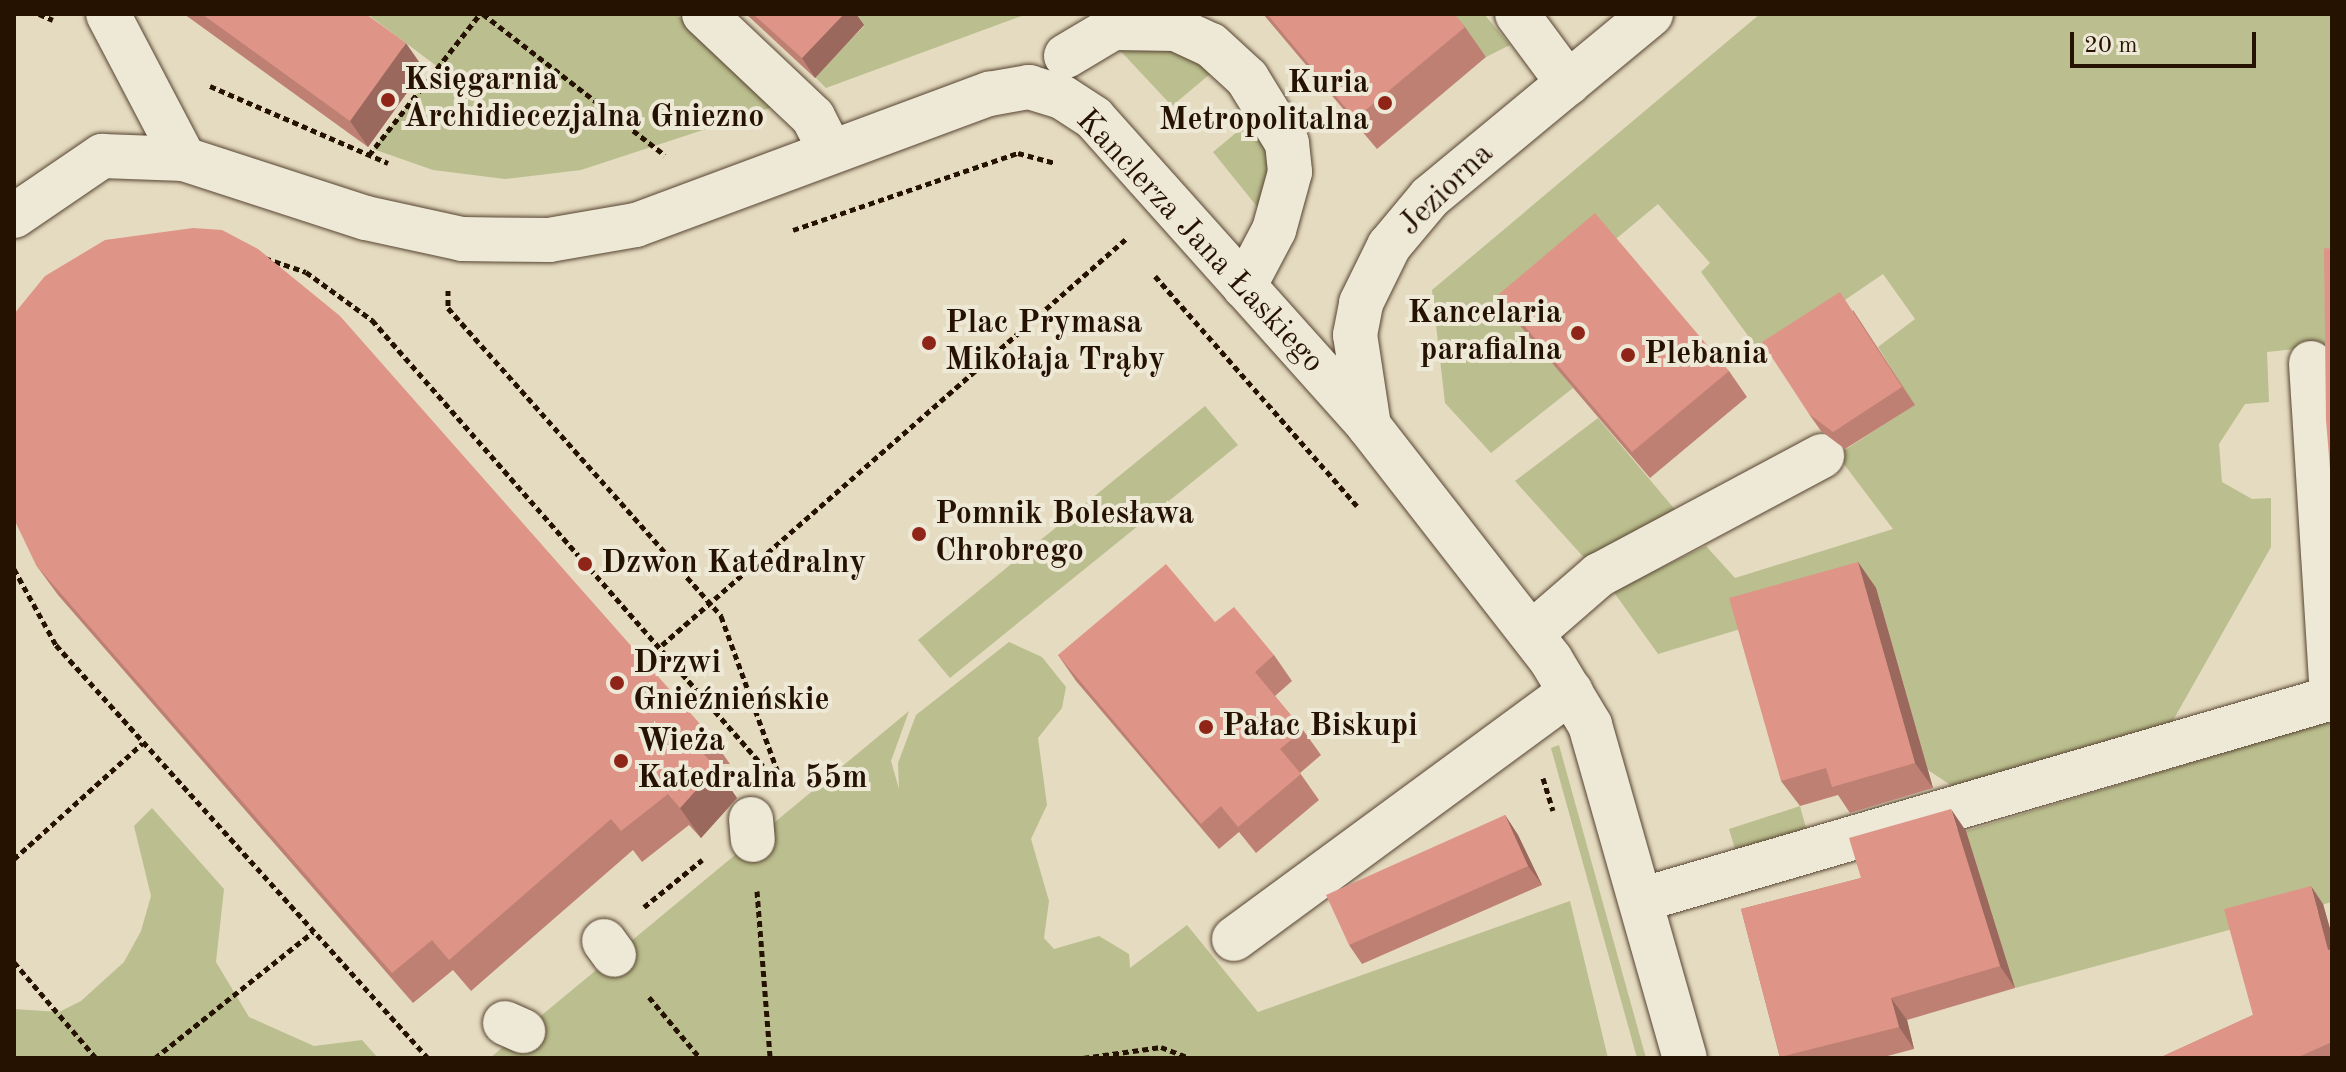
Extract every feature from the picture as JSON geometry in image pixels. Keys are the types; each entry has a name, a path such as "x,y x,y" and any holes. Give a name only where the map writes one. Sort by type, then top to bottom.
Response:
{"street":[{"path":"108,14 184,159"},
{"path":"704,14 813,117 831,152"},
{"path":"1517,14 1568,83"},
{"name":"Jeziorna","path":"1369,426 1355,335 1361,303 1389,246 1430,197 1651,14"},
{"path":"1066,55 1113,28 1176,29 1211,45 1247,78 1287,143 1290,172 1274,230 1244,287"},
{"name":"Kanclerza Jana Łaskiego","path":"14,216 102,156 184,159 366,218 462,239 549,240 636,225 989,94 1029,87 1066,55 1094,118 1369,426 1532,633 1571,691 1590,725 1644,899 1685,1058"},
{"path":"1644,899 2332,697 2311,363"},
{"path":"1532,633 1599,575 1822,456"},
{"path":"1234,939 1571,691"}],"path":[{"path":"39,14 129,55 394,165"},
{"path":"369,155 482,14 667,158"},
{"path":"653,161 680,153"},
{"path":"777,236 1018,153 1057,163 1067,175"},
{"path":"1115,230 1135,252"},
{"path":"662,645 1132,233"},
{"path":"252,253 306,272 372,320 662,645 785,792"},
{"path":"1145,264 1368,519"},
{"path":"450,277 448,308 710,603 785,792"},
{"path":"436,285 464,288"},
{"path":"14,569 56,645 428,1058"},
{"path":"1525,724 1558,828"},
{"path":"14,859 143,743"},
{"path":"700,1058 609,948 752,830 785,792"},
{"path":"752,830 770,1058"},
{"path":"155,1058 313,932"},
{"path":"14,962 96,1058"},
{"path":"1083,1058 1161,1047 1190,1058"}],"green space":[{"path":"367,14 676,14 776,106 581,170 505,179 433,170 373,149 438,67"},
{"path":"853,14 1027,14 826,88 815,77 864,26"},
{"path":"1449,14 1484,14 1510,45 1486,57"},
{"path":"1760,14 2332,14 2332,345 2267,352 2269,402 2245,404 2219,444 2222,482 2252,499 2271,498 2271,547 2171,724 1955,788 1928,770 1876,588 1658,654 1613,591 1706,546 1735,578 1893,529 1837,455 1914,405 1878,347 1915,319 1883,274 1763,356 1701,272 1710,263 1658,204 1517,321 1573,388 1491,453 1445,403 1432,290"},
{"path":"1138,38 1216,69 1172,106 1114,44"},
{"path":"1255,117 1275,161 1263,214 1213,152"},
{"path":"1205,406 1238,445 950,678 918,640"},
{"path":"1598,418 1677,512 1587,561 1515,481"},
{"path":"1009,642 1042,657 1066,687 1062,708 1038,738 1047,805 1031,839 1049,901 1044,938 1054,949 1099,936 1129,954 1130,968 1187,925 1258,1012 1570,901 1608,1058 490,1058 909,711 891,761 899,789 898,763 916,715"},
{"path":"2332,720 2332,902 2015,988 1966,831"},
{"path":"1559,745 1646,1058 1637,1058 1551,748"},
{"path":"1800,806 1809,839 1738,859 1729,829"},
{"path":"152,808 224,889 216,962 249,1017 314,1046 362,1040 378,1058 14,1058 14,1009 59,1012 81,1001 124,962 141,931 151,896 134,826"}],"building":[{"path":"202,14 366,14 406,43 350,121"},
{"path":"753,14 844,14 802,58"},
{"name":"Kuria Metropolitalna","path":"1267,14 1454,14 1465,27 1355,119"},
{"name":"Plebania","path":"1595,213 1729,371 1632,452 1498,295"},
{"path":"193,228 222,230 258,249 340,316 708,733 686,734 716,768 680,808 668,794 621,831 611,819 449,960 432,940 392,973 36,565 14,519 14,314 45,276 105,240"},
{"path":"2324,248 2332,249 2332,493 2326,420"},
{"path":"1840,292 1902,387 1833,432 1809,414 1762,342"},
{"path":"1858,562 1915,763 1832,787 1826,768 1781,781 1729,598"},
{"name":"Pałac Biskupi","path":"1166,564 1215,622 1234,607 1274,655 1255,672 1303,730 1280,749 1301,774 1238,827 1221,806 1201,824 1058,655"},
{"path":"1951,809 2000,966 1891,998 1899,1027 1780,1057 1741,909 1861,878 1849,838"},
{"path":"1505,815 1528,866 1349,945 1326,895"},
{"path":"2311,886 2328,950 2332,949 2332,1042 2296,1058 2159,1058 2253,1015 2224,909"}],"place":[{"name":"Księgarnia Archidiecezjalna Gniezno","path":"388,100"},
{"name":"Kuria Metropolitalna","path":"1385,103"},
{"name":"Kancelaria parafialna","path":"1578,333"},
{"name":"Plac Prymasa Mikołaja Trąby","path":"929,343"},
{"name":"Plebania","path":"1628,355"},
{"name":"Pomnik Bolesława Chrobrego","path":"919,534"},
{"name":"Dzwon Katedralny","path":"585,564"},
{"name":"Drzwi Gnieźnieńskie","path":"617,683"},
{"name":"Pałac Biskupi","path":"1206,727"},
{"name":"Wieża Katedralna 55m","path":"621,761"}]}
